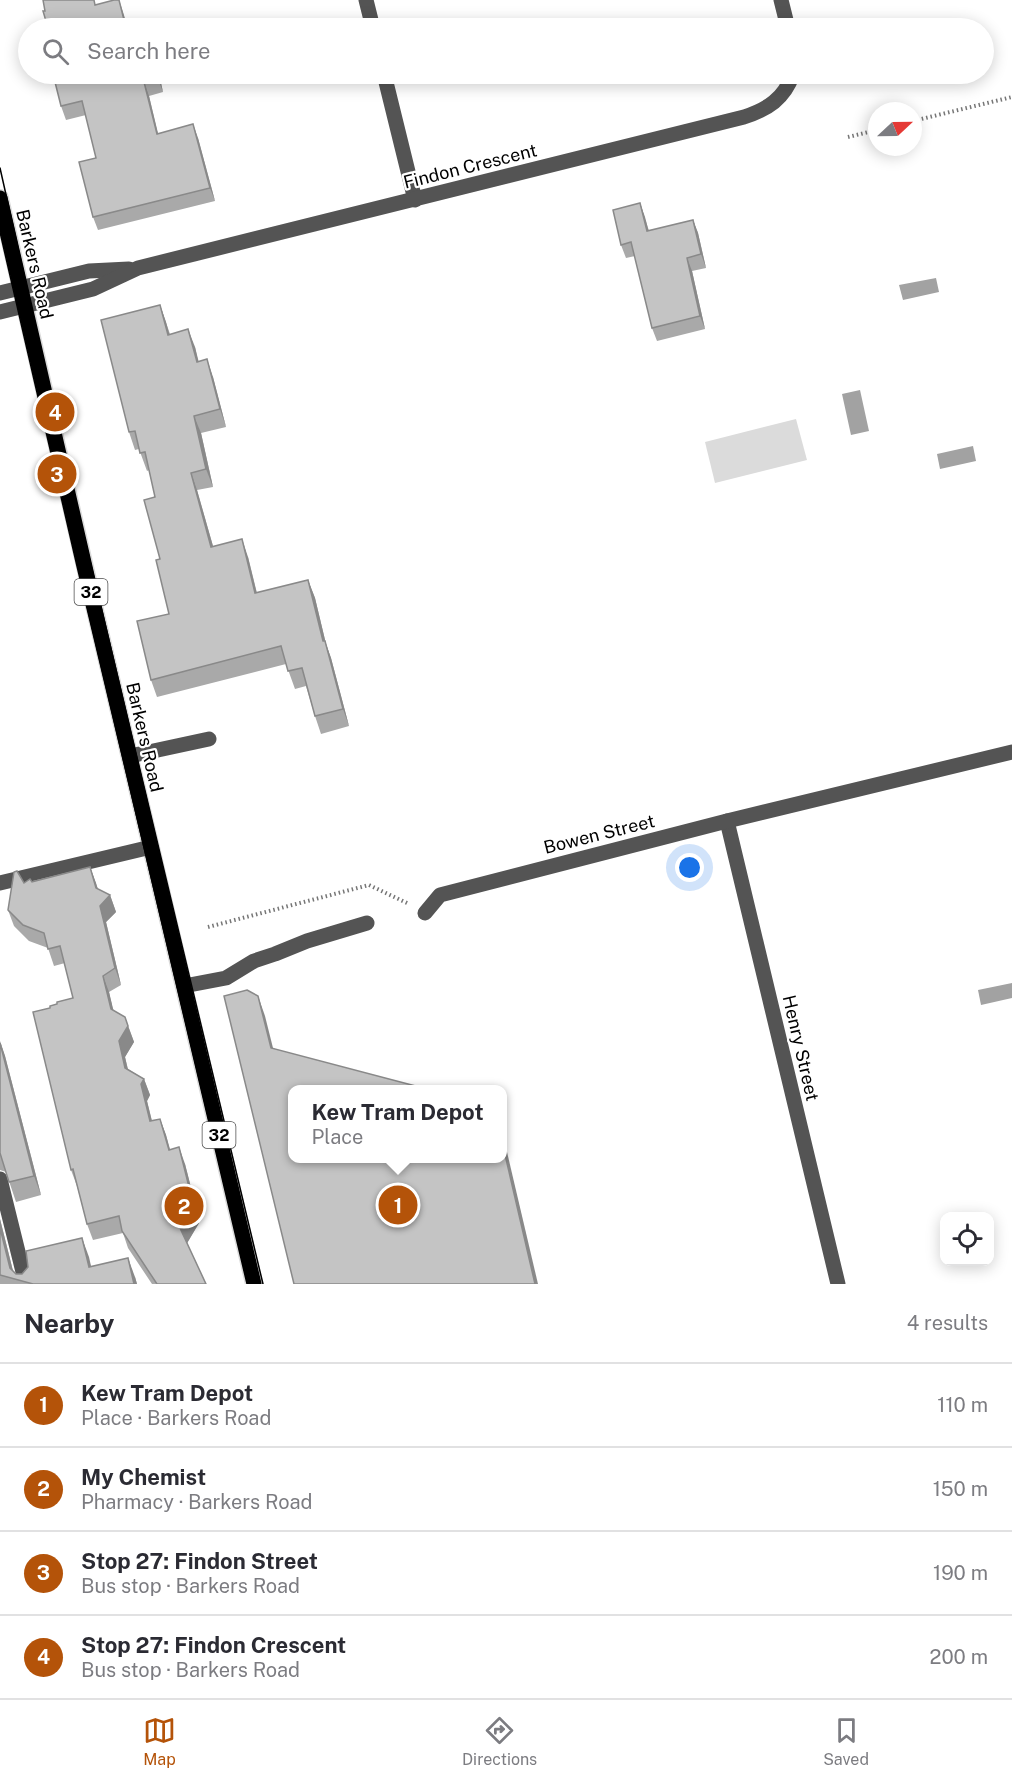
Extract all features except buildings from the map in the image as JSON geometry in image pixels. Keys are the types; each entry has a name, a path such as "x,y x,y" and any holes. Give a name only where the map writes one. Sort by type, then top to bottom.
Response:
{"main road":[{"name":"Barkers Road","path":"0,198 255,1284"}],"street":[{"path":"366,0 370,18"},
{"path":"781,0 786,18"},
{"path":"386,84 415,200"},
{"name":"Findon Crescent","path":"0,293 89,271 138,268 751,115 771,106 782,96 790,84"},
{"name":"Findon Crescent","path":"0,312 93,289 138,268"},
{"path":"130,756 209,739"},
{"name":"Bowen Street","path":"426,913 441,895 727,821 1012,752"},
{"name":"Henry Street","path":"727,821 838,1284"},
{"path":"0,883 151,847"},
{"path":"184,986 226,978 254,961 307,941 368,923"},
{"path":"0,1179 26,1284"}],"path":[{"path":"922,119 1012,97"},
{"path":"848,137 868,132"},
{"path":"208,927 369,885 426,913"}],"shaded area":[{"path":"936,278 939,292 903,300 899,285"},
{"path":"860,390 869,431 851,435 842,394"},
{"path":"796,419 807,460 715,483 705,442"},
{"path":"973,446 976,461 940,469 937,454"},
{"path":"1012,983 1012,998 981,1005 978,990"}],"tram line":[{"path":"0,168 63,448 263,1284"},
{"path":"0,232 248,1284"}],"place":[{"name":"Stop 27: Findon Crescent","path":"55,412"},
{"name":"Stop 27: Findon Street","path":"57,474"},
{"name":"Kew Tram Depot","path":"398,1205"},
{"name":"My Chemist","path":"184,1206"}]}
